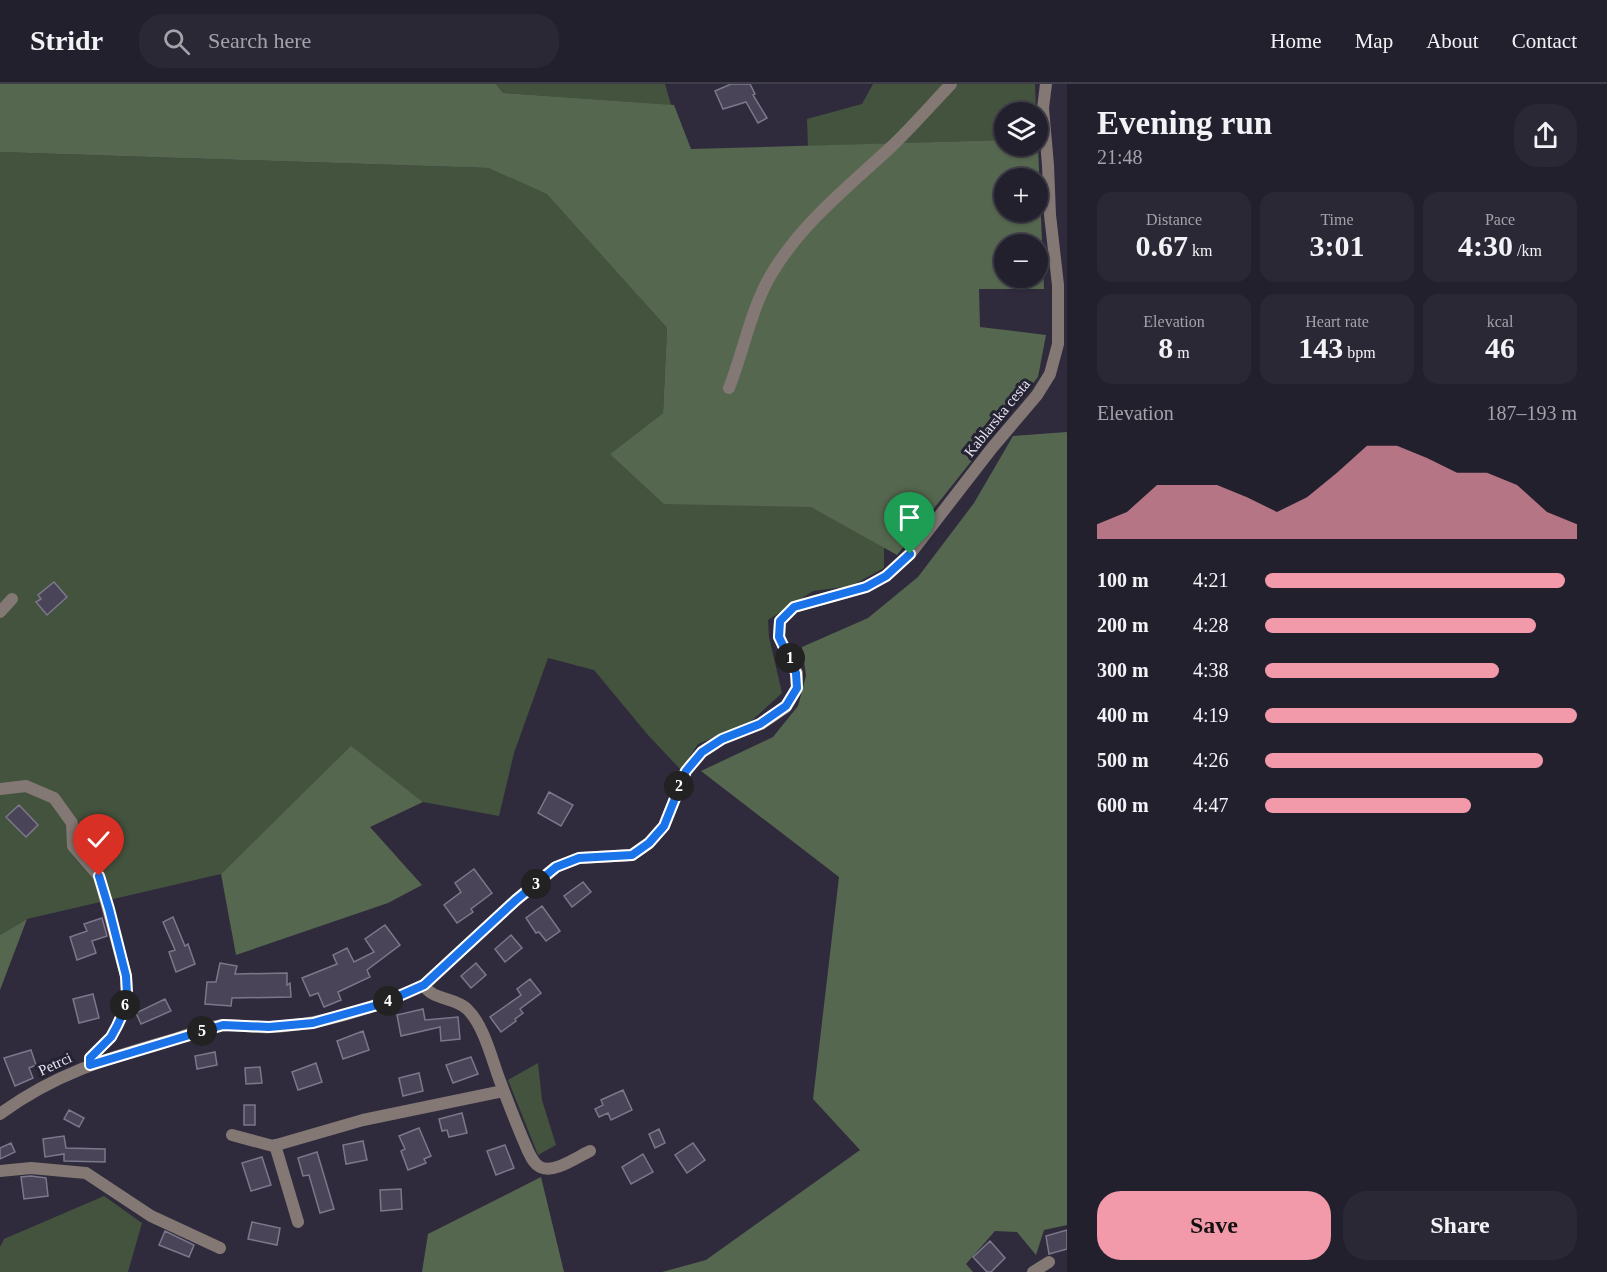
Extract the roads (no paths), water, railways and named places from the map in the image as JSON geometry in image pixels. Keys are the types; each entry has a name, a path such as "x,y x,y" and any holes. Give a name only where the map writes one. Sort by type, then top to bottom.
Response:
{"street":[{"path":"729,388 762,292 784,254 821,212 893,145 951,84"},
{"name":"Kablarska cesta","path":"866,587 886,576 910,554 992,448 1037,395 1050,374 1058,344 1058,285 1050,215 1043,108 1046,84"},
{"name":"Petrci","path":"0,1114 51,1082 90,1065 223,1025 269,1027 322,1021 381,1004 424,985 516,900 556,867 579,858 632,855 649,843 664,826 686,771 702,752 722,739 760,724 786,706 797,688 796,673 779,637 780,621 794,607 866,587"},
{"path":"0,612 12,598"},
{"path":"0,789 26,786 54,798 72,823 73,846 99,876 126,976 127,994 123,1013 117,1026 111,1037 90,1058 90,1065"},
{"path":"424,985 429,993 449,999 467,1009 485,1040 503,1090 535,1163 541,1168 563,1165 590,1150"},
{"path":"232,1135 275,1145 363,1120 503,1090"},
{"path":"275,1145 298,1222"},
{"path":"0,1171 31,1168 86,1173 151,1216 220,1248"},
{"path":"1033,1272 1049,1262"}]}
